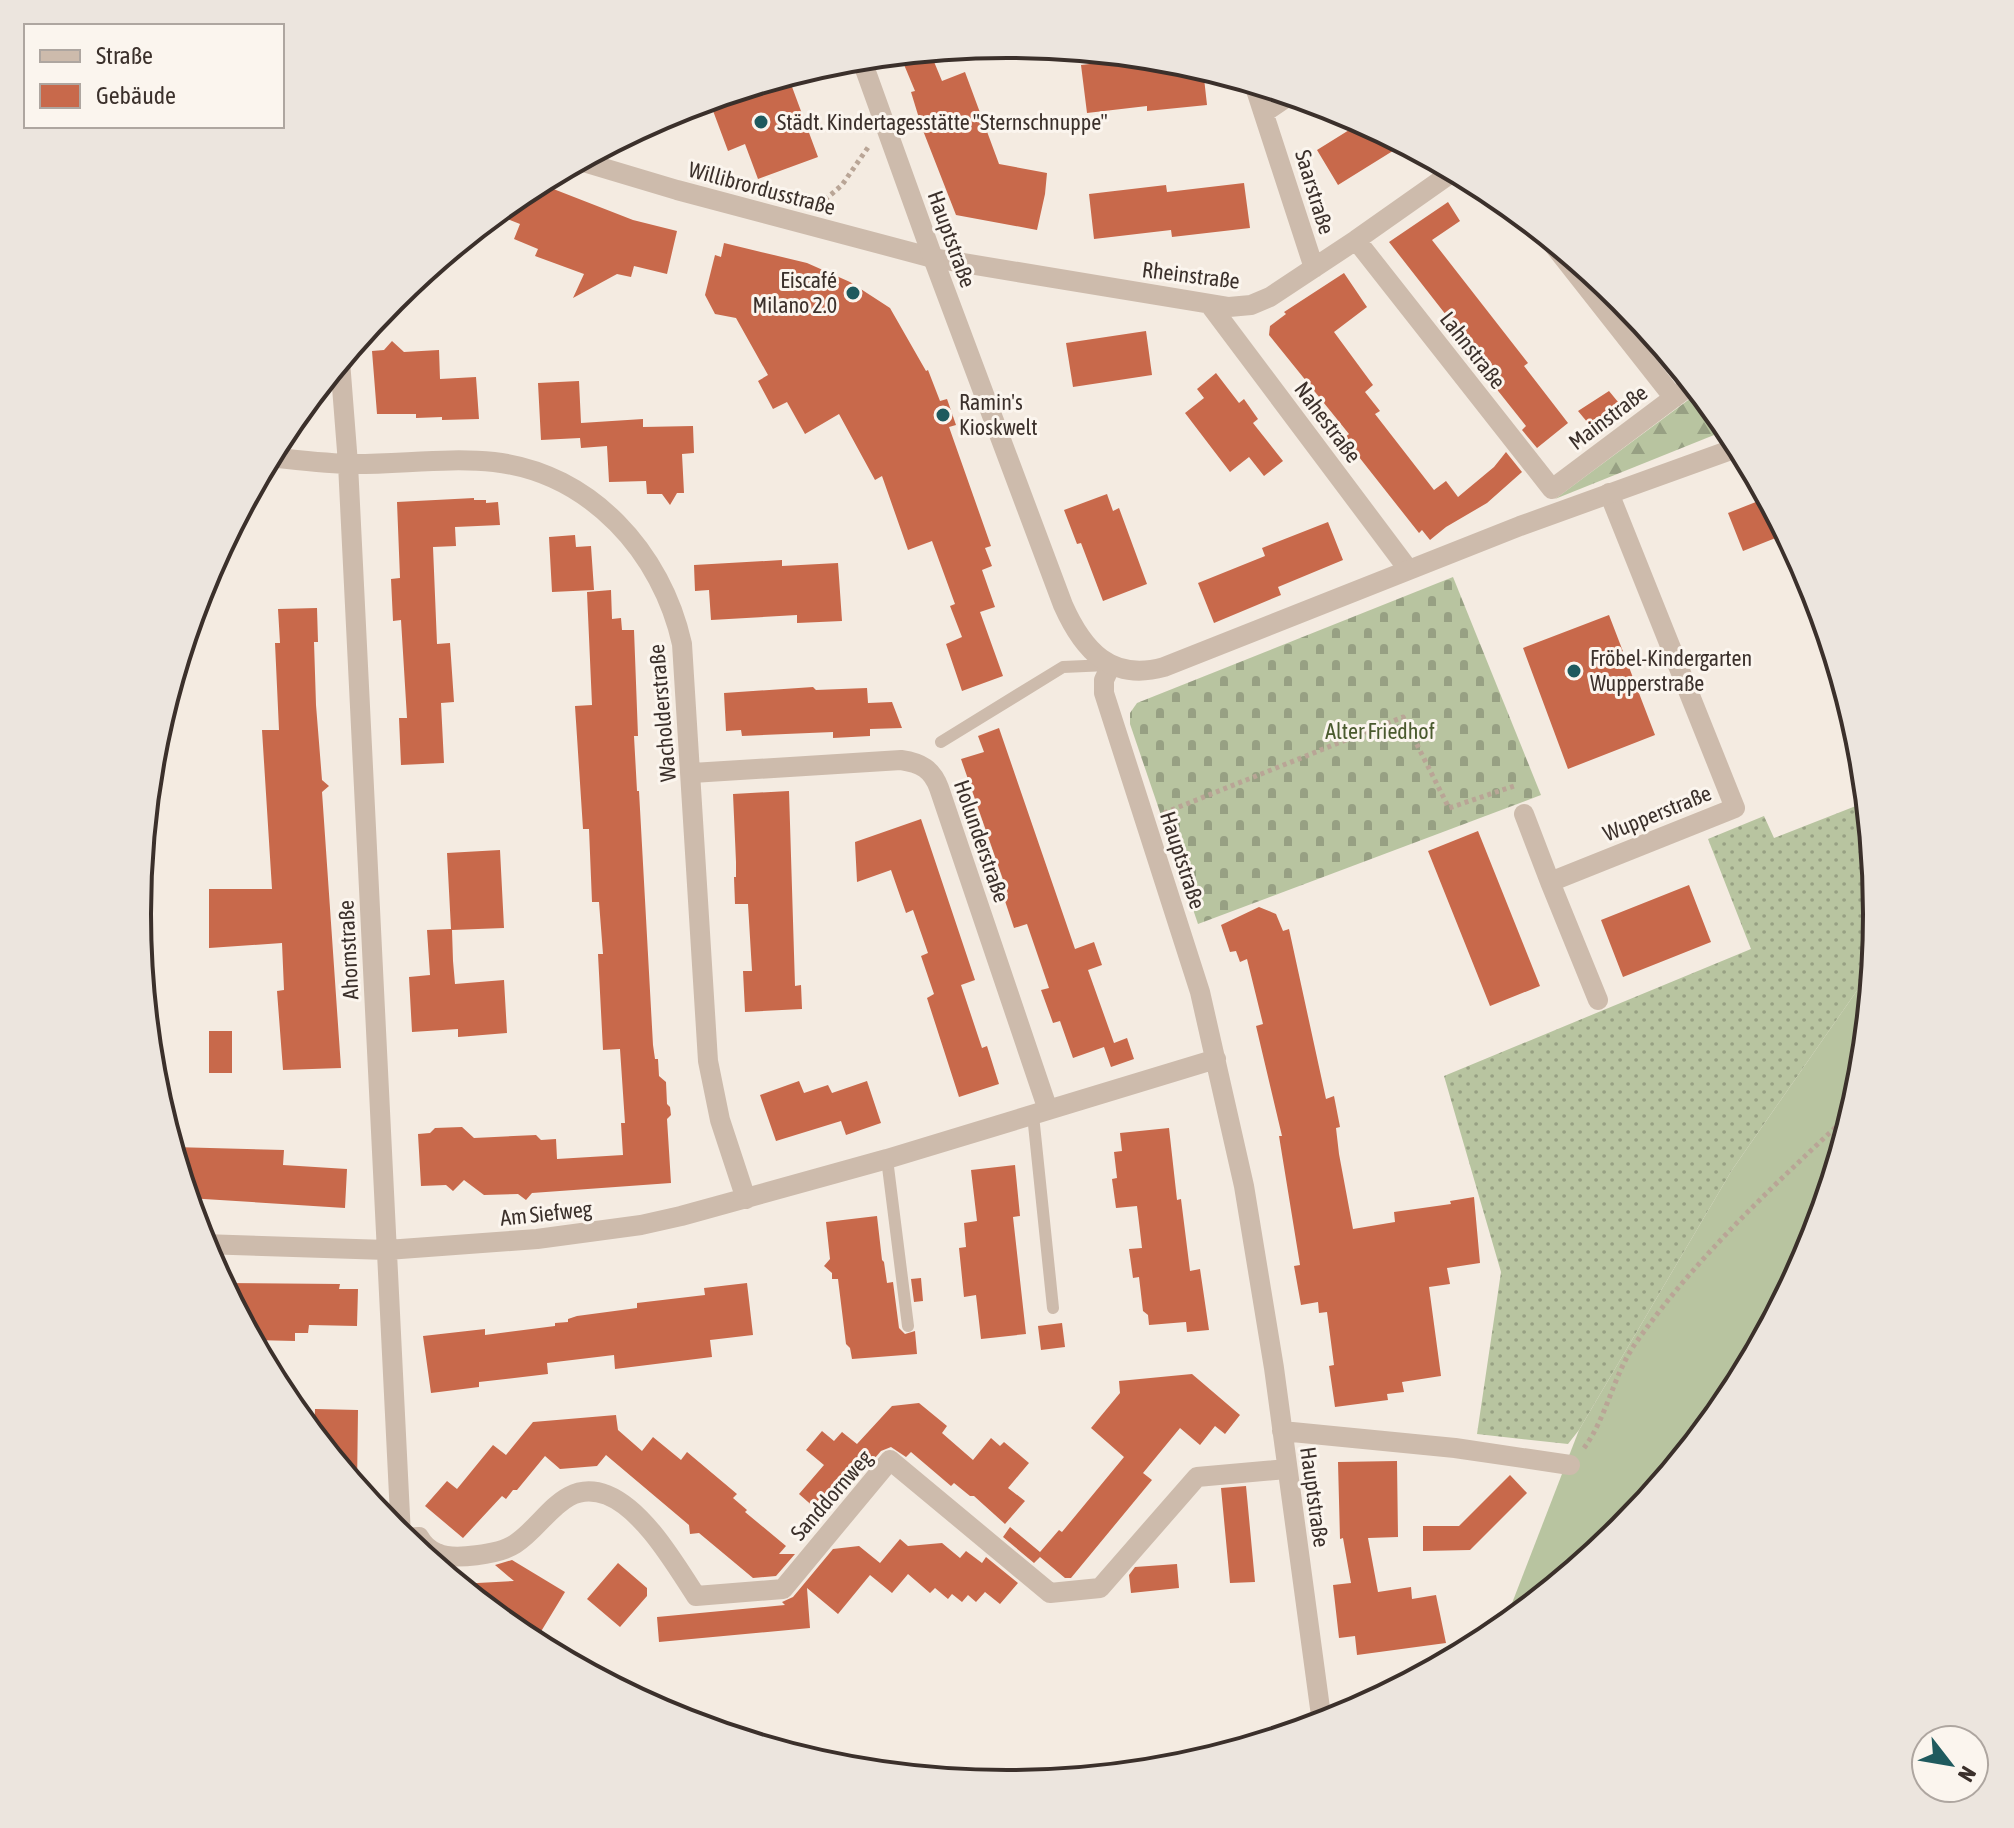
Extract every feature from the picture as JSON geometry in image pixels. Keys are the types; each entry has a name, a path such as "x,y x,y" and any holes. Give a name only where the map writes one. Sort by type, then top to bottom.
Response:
{"street":[{"name":"Hauptstraße","path":"865,70 1063,605 1083,641 1111,665 1104,684 1108,709 1195,978 1246,1200 1320,1711"},
{"name":"Saarstraße","path":"1259,96 1314,268"},
{"path":"1265,112 1279,102"},
{"name":"Willibrordusstraße","path":"594,165 933,258"},
{"name":"Rheinstraße","path":"933,258 1210,305 1238,307 1258,303 1314,268 1444,178"},
{"name":"Lahnstraße","path":"1356,240 1552,489"},
{"path":"1580,278 1674,398"},
{"name":"Nahestraße","path":"1210,305 1408,569"},
{"name":"Ahornstraße","path":"341,377 401,1518"},
{"name":"Mainstraße","path":"1552,489 1684,390"},
{"path":"1111,665 1139,672 1164,667 1408,569 1727,451"},
{"name":"Wacholderstraße","path":"283,458 348,464 468,461 516,466 570,487 613,520 649,560 668,595 677,620 686,675 708,1061 720,1120 746,1199"},
{"name":"Wupperstraße","path":"1550,882 1735,808 1609,493"},
{"name":"Holunderstraße","path":"692,773 901,760 928,769 939,788 1041,1112"},
{"path":"1524,814 1598,1000"},
{"name":"Am Siefweg","path":"217,1244 387,1250 513,1241 607,1230 681,1216 746,1199 1216,1059"},
{"path":"1282,1431 1455,1448 1570,1465"},
{"name":"Sanddornweg","path":"437,1552 444,1556 500,1551 521,1539 568,1496 592,1492 615,1499 652,1530 696,1596 783,1589 890,1460 1050,1593 1100,1588 1197,1477 1287,1469"}],"lane":[{"path":"941,742 1063,667 1111,665"},
{"path":"1041,1112 1053,1308"},
{"path":"887,1159 908,1326"}],"path":[{"path":"790,221 821,204 842,185 858,164 883,118"},
{"path":"1160,814 1403,717 1449,808 1514,786"},
{"path":"1570,1465 1593,1435 1629,1354 1675,1292 1748,1210 1836,1127"}],"green space":[{"path":"1690,399 1716,434 1555,499"},
{"name":"Alter Friedhof","path":"1453,577 1541,795 1198,924 1130,724 1130,713 1137,703"},
{"path":"1856,806 1863,914 1859,987 1732,1170 1568,1444 1477,1434 1501,1272 1444,1076 1751,949 1708,839 1764,816 1774,838"},
{"path":"1859,987 1847,1081 1818,1189 1775,1293 1748,1342 1719,1390 1651,1478 1571,1558 1511,1605 1579,1430 1732,1170"}],"building":[{"path":"934,62 942,81 965,72 999,164 1047,173 1037,230 956,215 922,128 911,92 915,91 904,64"},
{"path":"1081,65 1119,65 1204,81 1207,105 1147,111 1147,106 1087,113"},
{"name":"Städt. Kindertagesstätte \"Sternschnuppe\"","path":"792,85 818,157 758,179 745,144 728,151 713,110"},
{"path":"1350,130 1394,150 1338,185 1317,150"},
{"path":"1244,183 1250,228 1172,237 1171,230 1094,239 1089,194 1166,185 1167,192"},
{"path":"553,189 633,220 677,231 667,274 634,266 631,277 617,274 573,298 584,274 535,256 538,249 514,239 520,224 508,219"},
{"path":"1448,202 1460,221 1432,240 1528,363 1524,366 1568,423 1537,448 1522,430 1526,426 1495,387 1500,384 1389,242"},
{"path":"724,243 807,263 850,282 890,308 928,370 940,401 947,399 956,425 949,427 991,546 985,548 992,566 982,570 995,607 980,612 1003,676 962,691 946,644 962,637 950,606 955,604 932,541 908,550 882,476 875,480 839,414 805,434 787,402 773,409 758,381 768,375 736,318 715,314 705,295 715,255 721,257"},
{"path":"1344,273 1367,307 1334,332 1373,385 1365,392 1380,411 1375,414 1434,490 1446,481 1458,497 1494,467 1506,452 1522,472 1487,503 1430,540 1422,530 1419,533 1344,438 1349,434 1269,335 1270,326 1286,314 1284,312"},
{"path":"1146,331 1152,375 1073,387 1066,343"},
{"path":"392,341 404,352 439,350 440,379 476,377 479,419 442,420 442,417 416,418 416,414 377,414 372,351 384,350"},
{"path":"1216,373 1239,403 1244,399 1258,419 1253,423 1283,461 1264,476 1249,457 1230,472 1185,413 1204,398 1197,389"},
{"path":"579,381 581,423 643,419 643,427 693,426 694,453 682,454 684,493 677,493 670,505 662,494 647,494 646,481 609,482 607,446 581,448 580,438 541,440 538,383"},
{"path":"1609,391 1623,408 1593,429 1578,411"},
{"path":"1107,494 1113,511 1119,508 1147,584 1103,601 1081,543 1077,544 1064,510"},
{"path":"486,500 486,503 498,502 500,525 455,527 456,546 433,547 437,644 450,643 454,702 441,703 444,763 401,765 399,718 407,718 401,620 393,621 391,579 400,578 397,502"},
{"path":"1757,502 1776,538 1743,551 1728,513"},
{"path":"1328,522 1343,560 1278,587 1281,595 1214,623 1198,583 1265,556 1262,548"},
{"path":"575,535 576,547 591,546 594,590 552,592 549,537"},
{"path":"782,560 782,566 838,563 842,621 797,623 797,615 711,620 709,590 695,591 694,565"},
{"path":"611,590 612,619 621,618 622,630 634,630 638,736 634,736 653,1045 659,1076 666,1082 667,1104 670,1107 671,1115 667,1119 671,1183 532,1193 526,1200 518,1194 484,1195 464,1180 453,1191 446,1185 421,1186 418,1134 430,1133 435,1128 462,1127 474,1138 536,1135 541,1140 556,1139 557,1159 623,1155 621,1123 625,1123 620,1049 603,1050 598,954 603,954 599,902 592,902 589,829 583,829 575,706 592,705 587,592"},
{"path":"317,608 318,642 314,642 316,705 322,780 329,786 322,792 341,1068 283,1070 277,991 284,990 282,943 209,948 209,889 272,889 262,730 279,730 275,643 280,643 278,609"},
{"path":"1609,615 1655,735 1568,769 1523,648"},
{"path":"813,687 816,690 867,688 868,703 892,702 902,728 870,729 870,736 833,738 833,732 742,736 741,730 726,731 724,693"},
{"path":"999,728 1075,949 1094,942 1102,965 1088,970 1114,1043 1127,1038 1134,1059 1111,1067 1104,1047 1073,1058 1060,1021 1053,1023 1041,990 1049,988 1027,924 1014,928 1003,895 1008,894 961,759 984,752 978,736"},
{"path":"789,791 795,986 801,985 802,1009 745,1012 743,971 752,971 748,904 735,904 733,794"},
{"path":"921,819 975,980 961,985 982,1048 987,1046 999,1084 959,1097 927,998 934,994 921,956 928,953 913,910 906,913 891,870 857,882 855,842"},
{"path":"1478,831 1540,986 1490,1006 1428,851"},
{"path":"500,850 504,928 452,930 453,961 455,984 504,980 507,1033 458,1037 458,1029 412,1032 409,977 430,975 427,930 451,929 447,853"},
{"path":"1689,885 1711,942 1623,977 1601,920"},
{"path":"1259,907 1276,914 1283,931 1289,929 1326,1099 1334,1096 1340,1127 1336,1128 1339,1154 1353,1229 1395,1222 1394,1212 1451,1204 1450,1201 1474,1197 1480,1263 1447,1268 1450,1284 1429,1287 1441,1376 1402,1382 1404,1392 1387,1394 1388,1400 1335,1407 1329,1366 1334,1365 1327,1312 1319,1313 1318,1302 1301,1305 1294,1266 1300,1265 1279,1136 1282,1136 1256,1026 1263,1024 1247,959 1240,962 1236,951 1230,952 1221,925"},
{"path":"209,1031 232,1031 232,1073 209,1073"},
{"path":"799,1081 804,1093 828,1085 832,1093 867,1081 881,1123 846,1135 841,1121 776,1141 760,1095"},
{"path":"1169,1128 1177,1200 1181,1199 1190,1271 1200,1269 1209,1330 1187,1332 1186,1322 1149,1325 1148,1315 1143,1311 1139,1277 1133,1278 1129,1249 1142,1248 1137,1206 1116,1208 1112,1179 1117,1178 1114,1152 1122,1151 1120,1133"},
{"path":"183,1147 284,1150 283,1165 347,1169 345,1208 200,1199"},
{"path":"1015,1165 1020,1216 1013,1217 1026,1334 981,1339 976,1295 964,1297 959,1248 966,1247 964,1223 977,1221 971,1170"},
{"path":"877,1216 882,1260 887,1283 893,1282 899,1328 905,1334 915,1331 917,1354 852,1359 846,1344 838,1279 832,1279 832,1273 824,1266 830,1259 826,1222"},
{"path":"921,1278 923,1301 914,1302 911,1279"},
{"path":"235,1283 340,1284 339,1289 358,1289 357,1326 309,1325 308,1333 295,1333 295,1341 265,1340"},
{"path":"747,1283 753,1335 710,1340 712,1357 615,1369 614,1355 547,1363 548,1374 479,1382 479,1387 431,1393 423,1336 485,1329 485,1335 555,1326 555,1323 568,1322 568,1319 577,1316 637,1308 637,1303 705,1295 704,1288"},
{"path":"1062,1323 1065,1347 1041,1350 1038,1326"},
{"path":"1192,1374 1240,1415 1225,1434 1215,1426 1200,1445 1180,1428 1143,1473 1152,1480 1071,1578 1065,1578 1040,1557 1034,1563 1003,1537 1010,1527 1040,1552 1059,1530 1062,1532 1124,1457 1091,1428 1120,1393 1119,1381"},
{"path":"919,1403 947,1426 942,1433 973,1460 991,1438 1000,1446 1004,1442 1029,1463 1008,1488 1025,1501 1005,1524 974,1496 954,1483 951,1486 911,1452 906,1457 891,1447 881,1451 867,1467 860,1462 816,1509 799,1494 824,1465 806,1450 822,1431 834,1441 842,1432 857,1444 892,1406"},
{"path":"315,1409 358,1410 357,1471 328,1435 315,1417"},
{"path":"616,1415 618,1430 642,1451 653,1437 681,1460 687,1452 737,1494 733,1498 747,1510 745,1512 786,1546 779,1554 795,1554 776,1576 753,1578 699,1533 690,1534 689,1525 606,1455 597,1466 560,1469 545,1456 517,1490 513,1490 506,1499 502,1496 463,1538 425,1506 447,1481 457,1489 493,1445 506,1455 533,1422"},
{"path":"1397,1461 1398,1537 1368,1538 1378,1592 1411,1587 1412,1599 1436,1595 1446,1643 1357,1655 1355,1636 1339,1638 1333,1585 1351,1583 1343,1538 1340,1539 1338,1462"},
{"path":"1510,1475 1527,1493 1470,1550 1423,1551 1423,1526 1459,1526"},
{"path":"1246,1486 1255,1582 1230,1583 1221,1488"},
{"path":"900,1539 908,1546 942,1543 960,1558 966,1551 982,1563 986,1557 1018,1583 1000,1604 985,1592 976,1602 968,1595 962,1602 952,1594 948,1599 935,1588 930,1593 908,1574 892,1593 870,1575 838,1614 807,1588 810,1628 659,1642 657,1617 785,1605 782,1602 793,1597 833,1549 859,1546 880,1563"},
{"path":"512,1560 565,1592 541,1632 474,1583 514,1581 495,1565"},
{"path":"618,1563 647,1588 647,1596 620,1627 587,1599"},
{"path":"1177,1564 1179,1588 1131,1593 1129,1575 1135,1567"}],"place":[{"name":"Städt. Kindertagesstätte \"Sternschnuppe\"","path":"761,122"},
{"name":"Eiscafé Milano 2.0","path":"853,293"},
{"name":"Ramin's Kioskwelt","path":"943,415"},
{"name":"Fröbel-Kindergarten Wupperstraße","path":"1574,671"}]}
